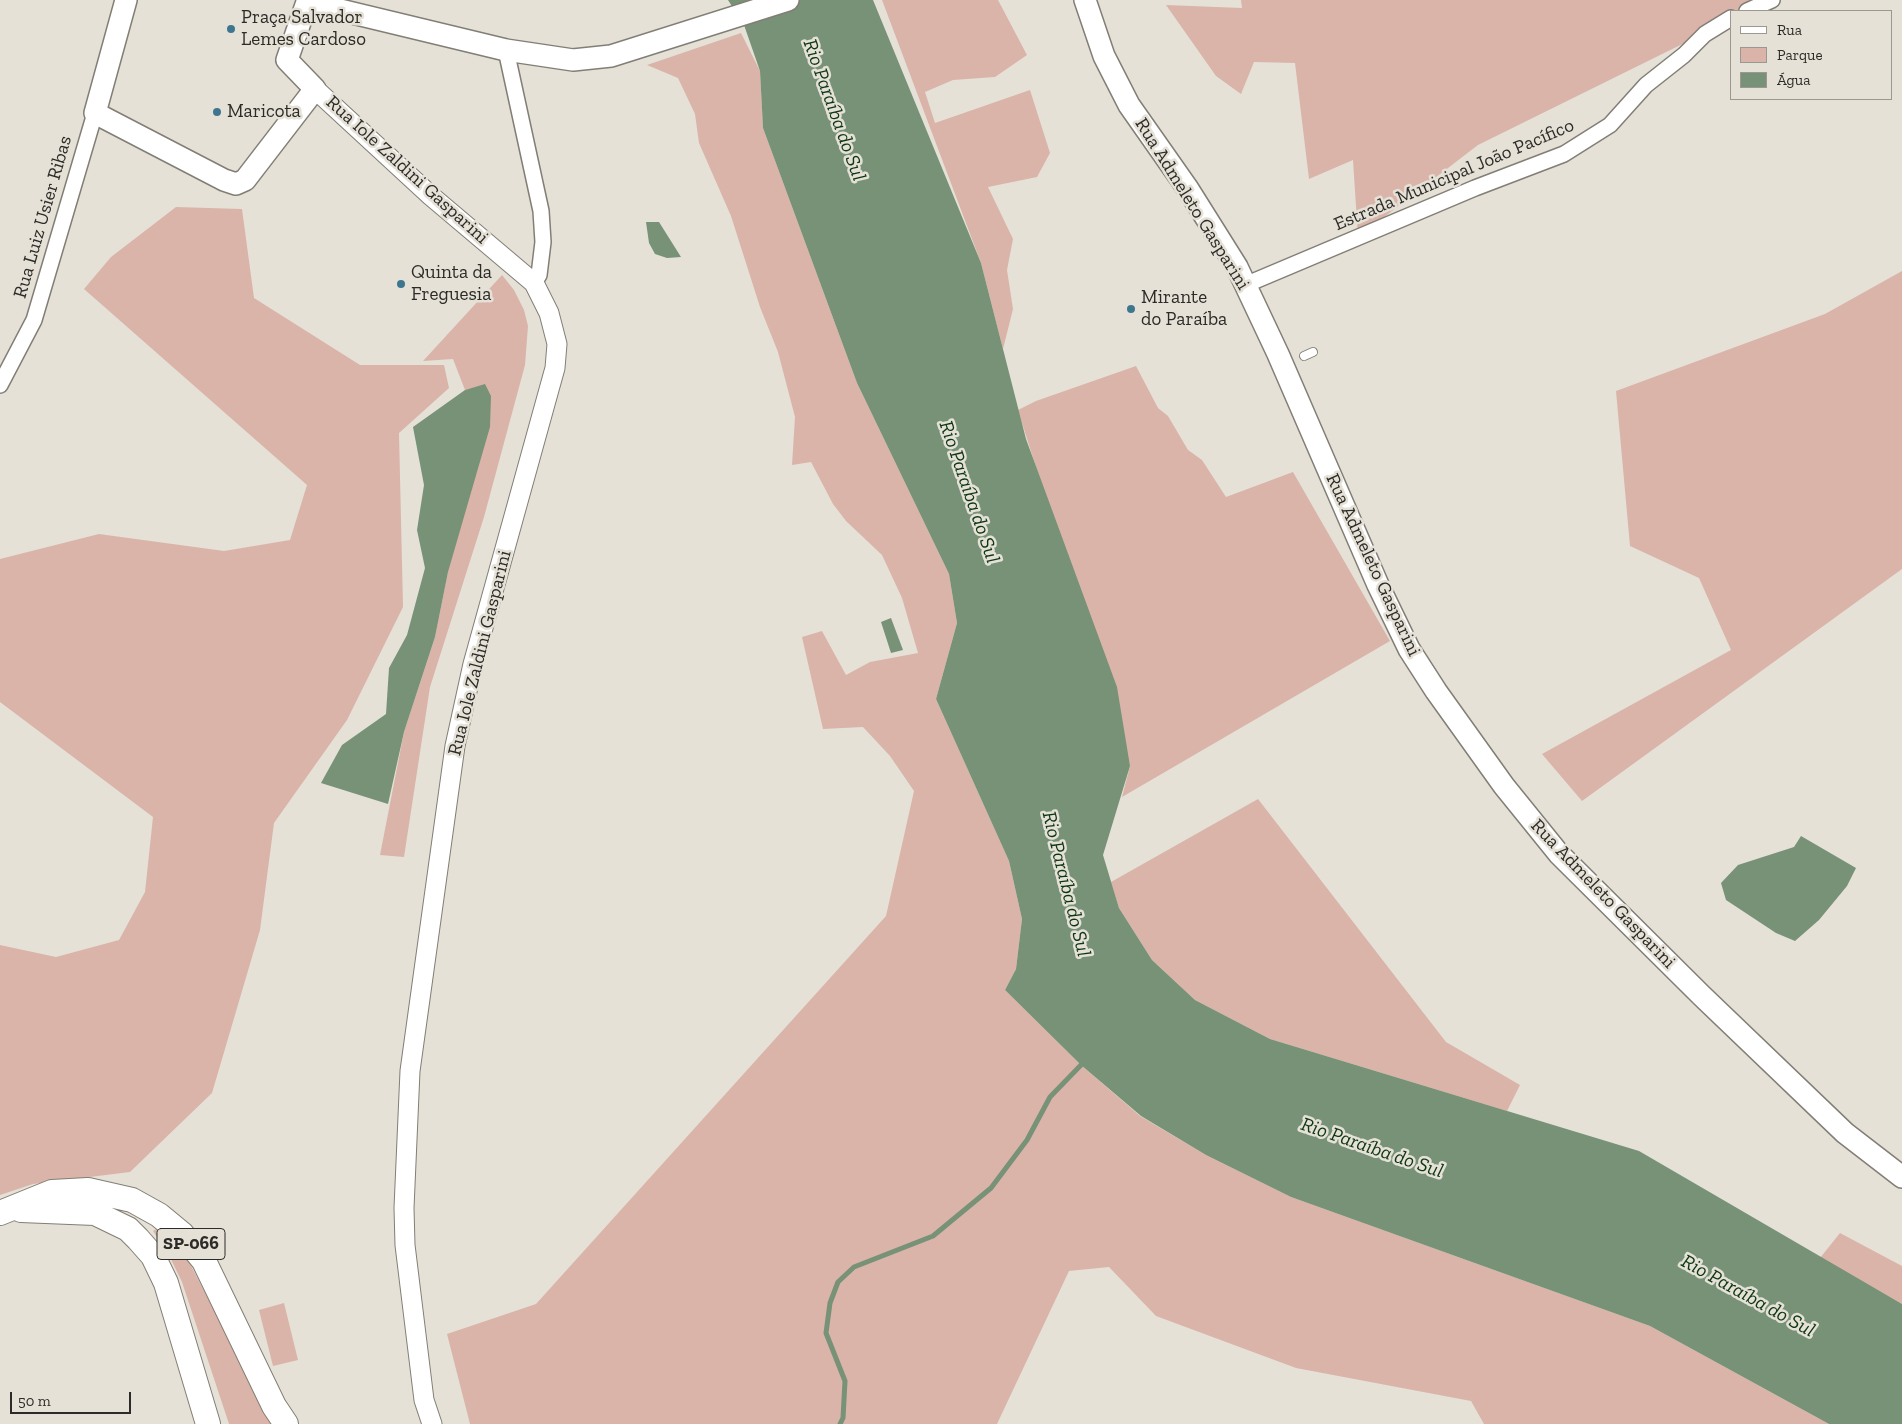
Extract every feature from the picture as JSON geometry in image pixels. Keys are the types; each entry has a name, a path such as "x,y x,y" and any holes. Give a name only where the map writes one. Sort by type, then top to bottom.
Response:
{"main road":[{"path":"308,1 506,50 573,60 594,59 788,0"},
{"name":"Rua Admeleto Gasparini","path":"1084,0 1104,56 1129,105 1188,190 1236,267 1283,364 1378,585 1409,649 1504,786 1559,854 1709,1003 1845,1133 1902,1177"},
{"name":"Rua Iole Zaldini Gasparini","path":"308,1 287,60 315,89"},
{"path":"124,3 95,113 224,180 236,184 245,180 315,89"},
{"name":"SP-066","path":"4,1211 52,1192 88,1190 132,1200 160,1215 182,1234 204,1260 254,1365 286,1424"},
{"name":"SP-066","path":"4,1211 94,1212 128,1229 138,1239 153,1256 166,1283 208,1424"},
{"path":"254,1365 305,1424"}],"street":[{"path":"1748,10 1772,0"},
{"name":"Estrada Municipal João Pacífico","path":"1245,285 1476,188 1564,154 1610,125 1646,85 1705,34 1730,19"},
{"path":"506,50 541,211 543,242 539,275 534,283"},
{"name":"Rua Iole Zaldini Gasparini","path":"315,89 431,196 534,283 549,313 557,344 555,368 474,664 455,746 410,1071 404,1199 405,1245 424,1400 432,1424"},
{"name":"Rua Luiz Usier Ribas","path":"0,385 34,320 95,113"}],"lane":[{"path":"1304,356 1313,352"}],"green space":[{"path":"882,0 998,0 1027,55 995,77 953,80 925,92 935,123 1030,90 1050,153 1037,177 988,187 1013,239 1007,270 1013,309 1003,349 981,263"},
{"path":"1241,0 1770,0 1750,10 1730,10 1730,20 1478,145 1358,237 1353,160 1309,179 1295,63 1254,62 1241,94 1216,76 1166,5 1242,8"},
{"path":"741,33 760,71 763,128 857,383 949,574 957,623 936,699 1009,861 1022,919 1016,969 1005,990 1081,1065 1140,1116 1206,1155 1291,1197 1650,1326 1829,1424 1484,1424 1471,1401 1296,1368 1156,1316 1109,1267 1069,1271 997,1424 470,1424 447,1334 536,1304 886,916 914,791 890,756 863,727 823,729 802,637 822,631 846,675 870,662 918,653 902,598 882,555 846,521 833,504 811,462 792,465 795,417 778,352 760,307 731,216 699,143 695,114 678,78 647,65"},
{"path":"176,207 242,209 254,298 360,365 444,365 449,388 399,433 403,607 347,720 274,823 260,930 212,1093 130,1172 33,1184 0,1195 0,945 56,957 119,940 145,892 153,817 0,702 0,559 99,534 224,551 290,540 307,485 84,289 111,257"},
{"path":"1902,271 1902,569 1582,801 1542,754 1731,650 1699,578 1630,546 1616,391 1825,314"},
{"path":"502,275 514,290 524,310 528,326 525,365 484,517 430,687 404,857 380,855 404,732 435,637 485,385 465,390 453,359 423,361"},
{"path":"1136,366 1158,408 1168,416 1188,450 1202,460 1226,497 1293,472 1390,641 1122,797 1130,766 1018,410 1036,401"},
{"path":"1258,799 1446,1042 1520,1085 1507,1111 1270,1039 1195,1000 1152,960 1119,908 1111,882"},
{"path":"158,1228 174,1240 187,1258 265,1409 278,1424 229,1424 182,1282 167,1251 153,1231"},
{"path":"1840,1233 1902,1266 1902,1304 1820,1258"},
{"path":"284,1303 298,1360 273,1366 259,1310"}],"water":[{"name":"Rio Paraíba do Sul","path":"728,0 873,0 981,263 1026,439 1117,687 1130,766 1103,855 1119,908 1152,960 1195,1000 1270,1039 1639,1151 1902,1304 1902,1424 1829,1424 1650,1326 1291,1197 1206,1155 1141,1116 1081,1065 1005,990 1016,969 1022,919 1009,861 936,699 957,623 949,574 857,383 763,128 760,71 744,25"},
{"path":"646,222 659,222 681,257 667,258 655,254 649,243"},
{"path":"485,384 491,396 490,427 448,572 435,637 404,732 388,804 321,783 342,745 386,714 389,668 407,635 425,568 417,530 424,485 413,427 465,390"},
{"path":"891,618 903,650 891,653 881,622"},
{"path":"1801,836 1856,868 1847,886 1819,920 1795,941 1776,933 1726,900 1721,883 1738,865 1794,847"}],"waterway":[{"path":"840,1424 843,1418 845,1381 826,1333 830,1303 838,1282 854,1267 933,1236 991,1188 1027,1140 1050,1097 1081,1065"}],"place":[{"name":"Praça Salvador Lemes Cardoso","path":"231,29"},
{"name":"Maricota","path":"217,112"},
{"name":"Quinta da Freguesia","path":"401,284"},
{"name":"Mirante do Paraíba","path":"1131,309"}]}
